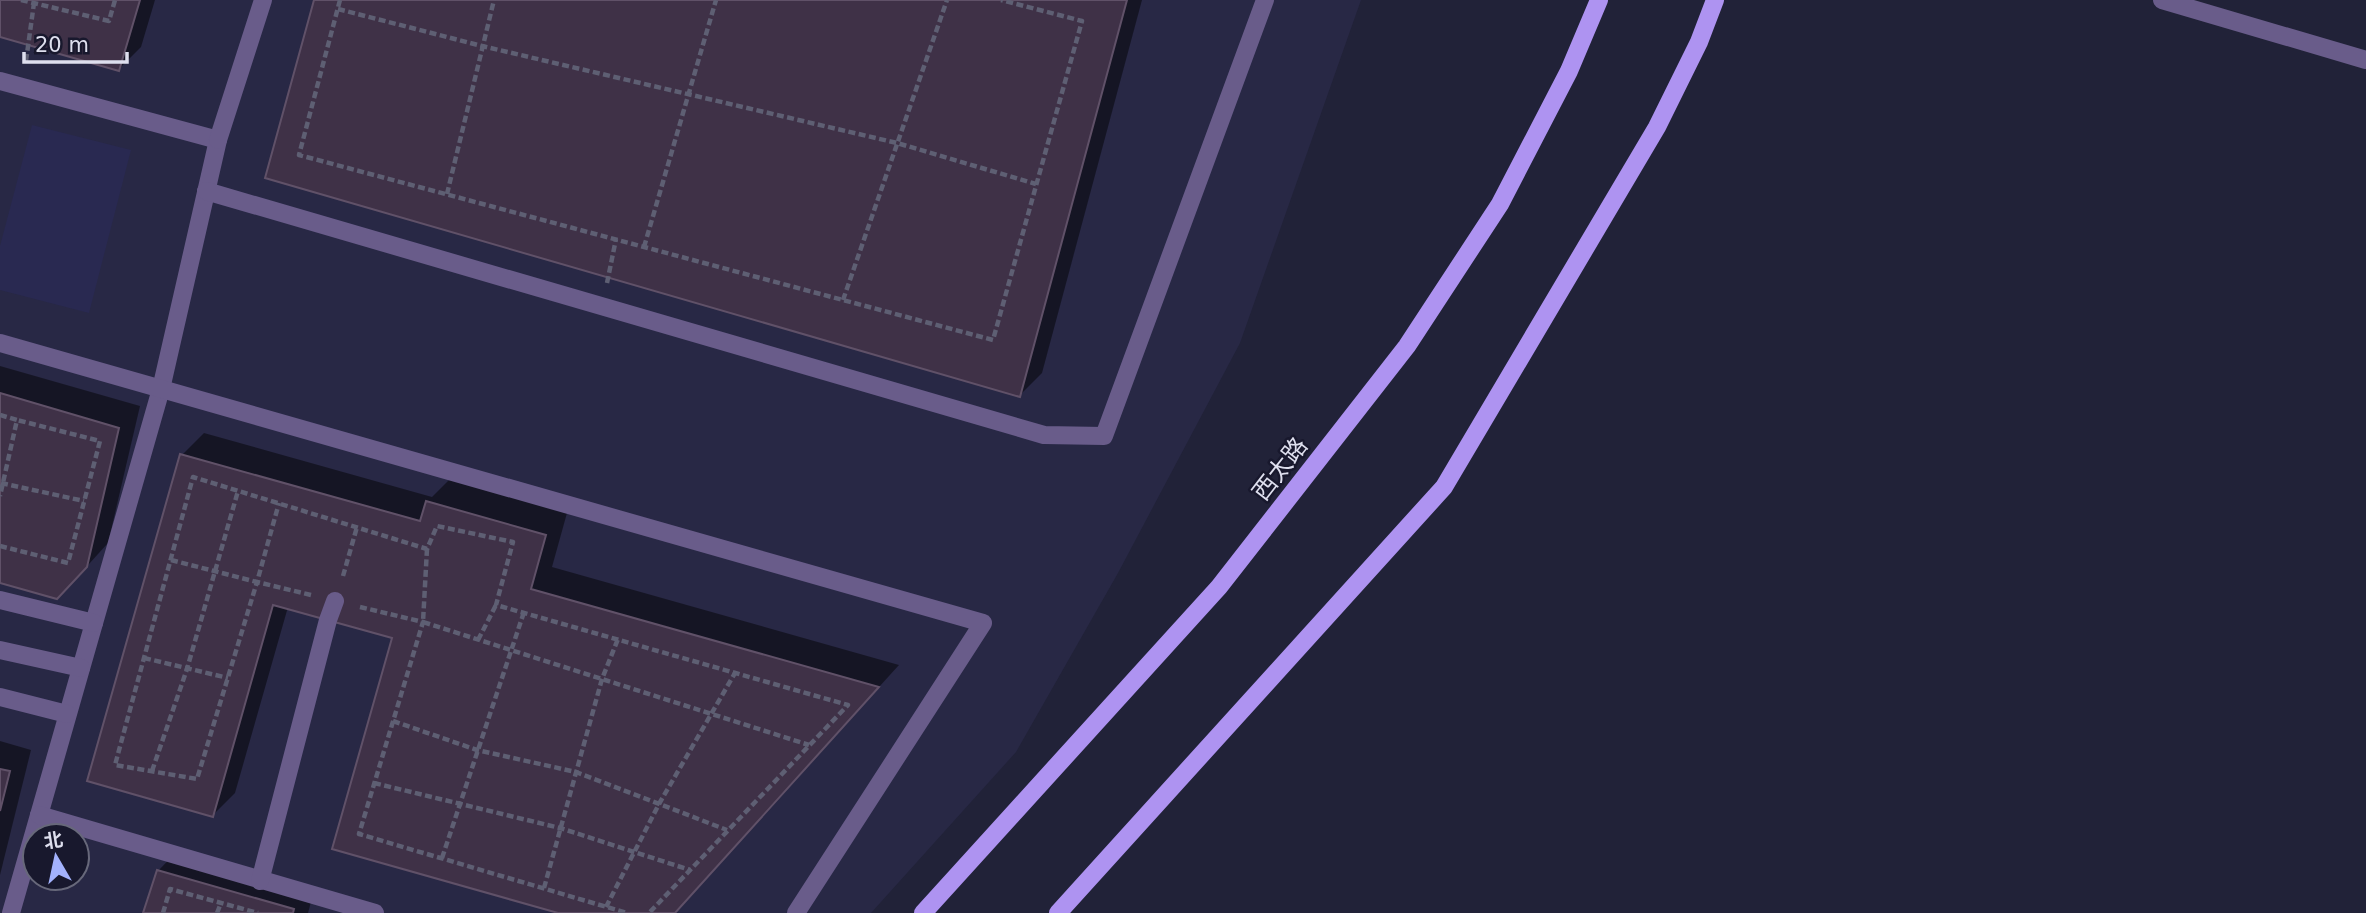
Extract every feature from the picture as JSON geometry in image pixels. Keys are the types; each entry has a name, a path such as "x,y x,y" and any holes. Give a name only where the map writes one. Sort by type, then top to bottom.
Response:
{"main road":[{"name":"西太路","path":"923,913 1219,587 1407,346 1500,204 1569,71 1600,0"},
{"path":"1058,913 1444,487 1657,127 1699,42 1716,0"}],"street":[{"path":"11,913 161,389 218,140 263,0"},
{"path":"206,191 1044,435 1104,436 1265,0"},
{"path":"2162,0 2366,60"},
{"path":"0,81 218,140"},
{"path":"0,343 983,623 796,913"},
{"path":"0,600 94,623"},
{"path":"260,881 335,601"},
{"path":"0,650 81,668"},
{"path":"0,696 68,714"},
{"path":"39,815 260,881 337,908 375,913"}],"path":[{"path":"21,0 109,21 115,0"},
{"path":"340,0 299,155 993,340 1082,21 1001,0"},
{"path":"447,194 494,0"},
{"path":"644,247 716,0"},
{"path":"844,300 947,0"},
{"path":"21,86 34,3"},
{"path":"338,9 482,46 897,143 1036,184"},
{"path":"600,306 617,239"},
{"path":"0,415 100,441 68,563 0,546"},
{"path":"0,496 17,420"},
{"path":"279,503 197,779 115,765 193,477 279,503 427,549"},
{"path":"1,483 84,501"},
{"path":"152,771 187,668 238,491"},
{"path":"478,639 496,604 513,542 437,526 427,549 423,622 359,834 627,913"},
{"path":"335,601 357,527"},
{"path":"171,560 423,622 809,745"},
{"path":"496,604 848,705 649,913"},
{"path":"442,858 524,612"},
{"path":"544,888 602,679 618,639"},
{"path":"144,658 228,678"},
{"path":"606,906 632,852 735,673"},
{"path":"393,721 477,750 576,772 728,831"},
{"path":"374,783 560,828 690,870"},
{"path":"163,913 170,889 258,913"},
{"path":"217,913 221,903"}],"shaded area":[{"path":"0,0 1361,0 1240,343 1118,573 1016,752 871,913 0,913"},
{"path":"32,125 131,150 89,313 0,290 0,246"}],"building":[{"path":"0,0 140,0 119,71 0,37"},
{"path":"314,0 1127,0 1020,397 265,178"},
{"path":"0,393 119,428 87,567 57,599 0,583"},
{"path":"180,454 420,521 426,501 546,535 531,589 879,687 675,913 558,913 332,849 392,638 273,605 213,817 87,781"},
{"path":"0,769 10,771 0,811"},
{"path":"157,870 294,909 293,913 143,913"}]}
